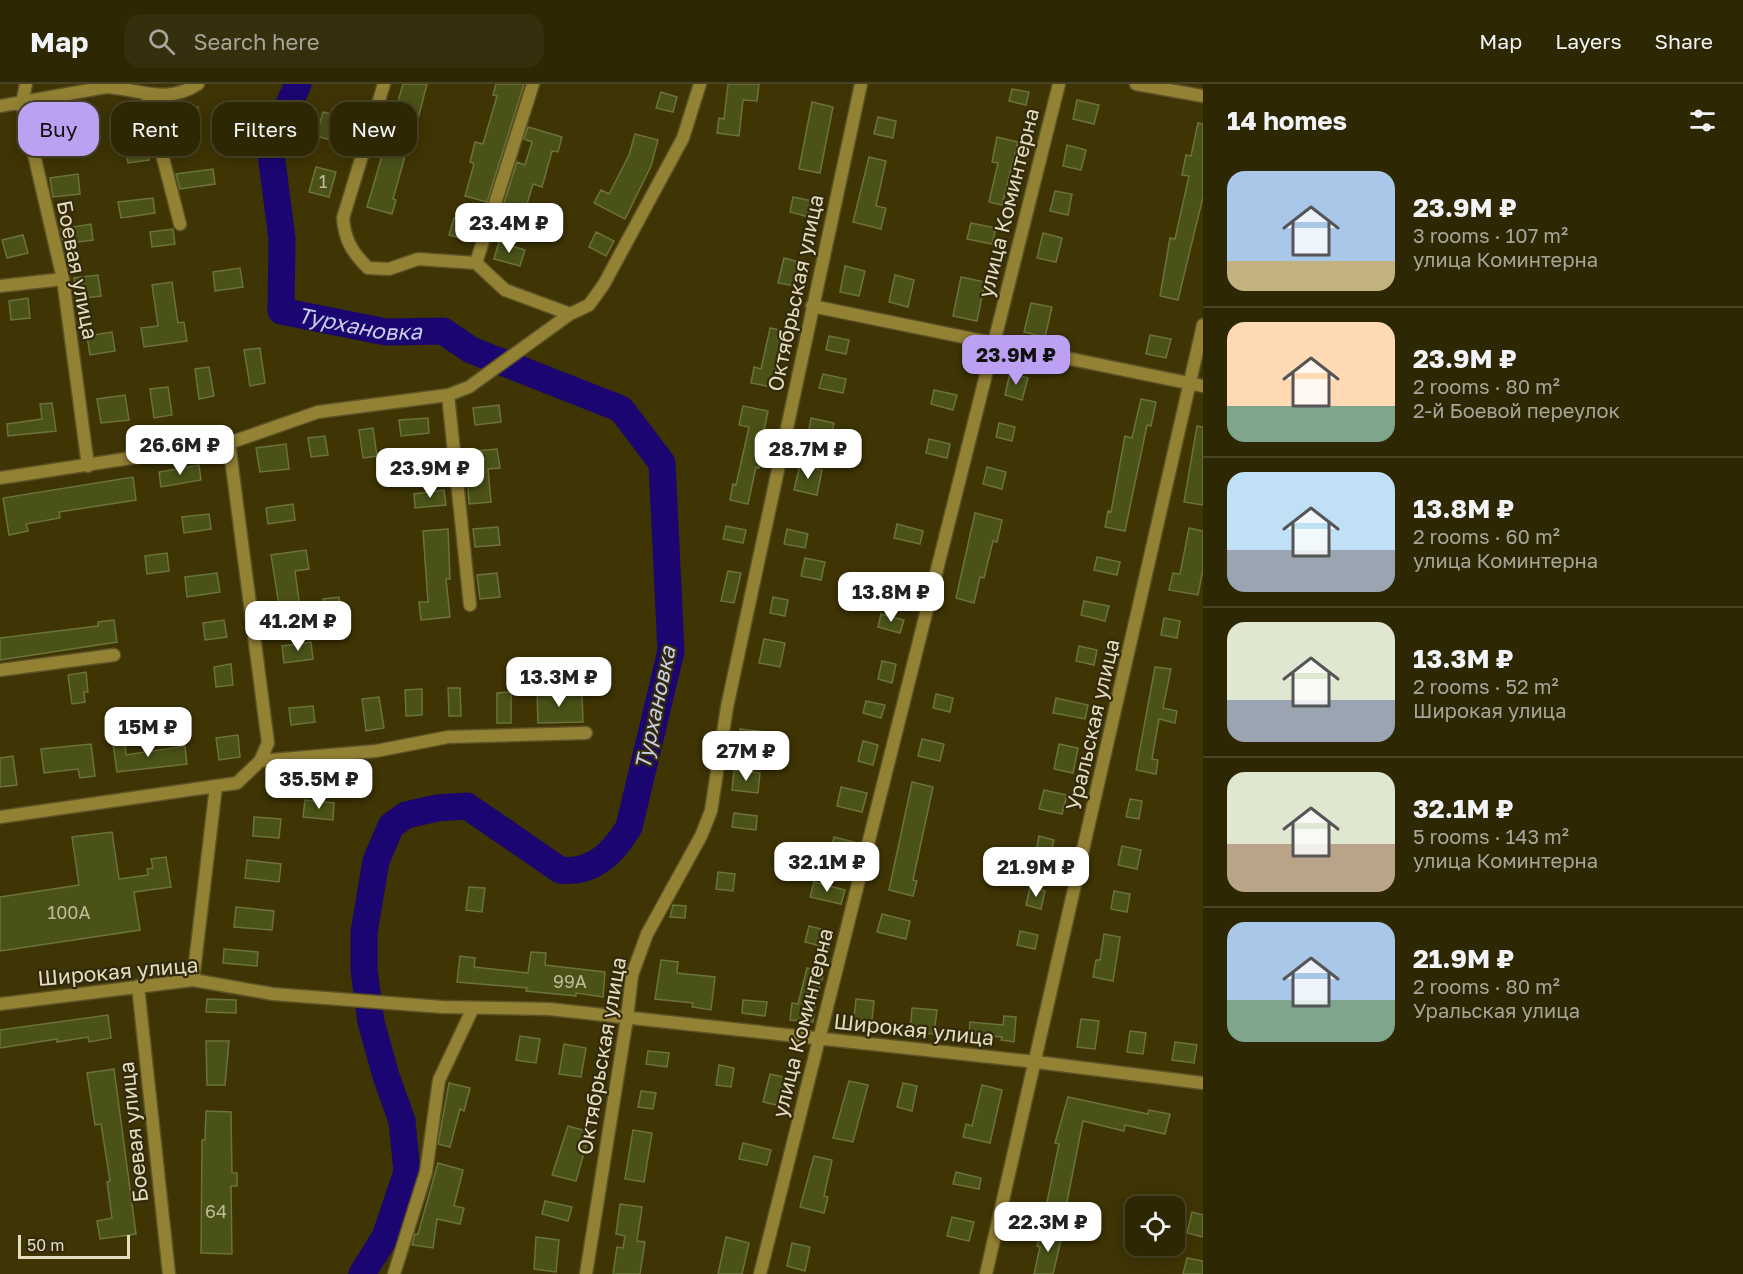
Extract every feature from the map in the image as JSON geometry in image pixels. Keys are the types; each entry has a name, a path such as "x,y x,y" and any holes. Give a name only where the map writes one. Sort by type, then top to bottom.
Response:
{"street":[{"name":"Боевая улица","path":"22,102 26,84"},
{"path":"27,102 106,87 122,88 147,96 174,93 198,84"},
{"path":"384,84 343,218 345,238 353,252 368,268 389,269 418,259 476,264 505,290 570,314"},
{"path":"476,264 533,84"},
{"path":"0,478 229,443 318,412 448,395 469,387 570,314 589,306 604,284 684,138 700,84"},
{"name":"Октябрьская улица","path":"586,1274 632,975 647,934 701,836 711,811 727,707 861,84"},
{"name":"улица Коминтерна","path":"760,1274 1059,84"},
{"path":"1136,84 1203,96"},
{"path":"147,96 180,224"},
{"path":"0,106 18,104"},
{"name":"Боевая улица","path":"34,156 63,279 88,466"},
{"path":"0,286 63,279"},
{"path":"812,306 1197,385"},
{"name":"Уральская улица","path":"986,1274 1197,385 1203,326"},
{"path":"448,395 470,604"},
{"path":"0,817 237,783 260,761 268,743 229,443"},
{"path":"0,670 114,655"},
{"path":"260,761 376,751 448,737 586,733"},
{"path":"193,980 216,786"},
{"name":"Широкая улица","path":"0,1005 193,980 273,994 442,1007 549,1009 1036,1062 1203,1083"},
{"name":"Боевая улица","path":"138,986 169,1274"},
{"path":"394,1274 426,1172 439,1080 473,1008"}],"building":[{"path":"403,84 427,84 417,123 417,102 398,102"},
{"path":"496,84 524,84 487,202 465,196 474,164 470,162 475,142 483,144 497,96 493,95"},
{"path":"728,84 759,84 757,101 743,100 739,136 717,133 719,118 724,119"},
{"path":"1012,89 1029,92 1026,105 1009,101"},
{"path":"661,92 677,97 673,112 656,108"},
{"path":"1077,100 1099,105 1094,124 1073,119"},
{"path":"812,102 833,107 820,173 799,169"},
{"path":"323,112 330,114 330,140 318,137"},
{"path":"878,117 896,121 893,138 874,134"},
{"path":"1198,123 1203,124 1203,197 1178,300 1160,296 1170,238 1175,239 1189,176 1182,175 1186,155 1191,156"},
{"path":"528,127 562,137 558,152 552,151 542,187 533,184 523,217 507,213 509,208 503,206 517,162 525,165 532,142 524,139"},
{"path":"635,134 658,140 651,166 625,219 594,203 601,190 609,194 629,155"},
{"path":"997,137 1018,142 1002,205 989,202 998,163 992,162"},
{"path":"1067,145 1086,150 1081,170 1063,166"},
{"path":"127,156 148,156 149,160 128,163"},
{"path":"382,156 405,156 393,199 396,200 392,214 367,207"},
{"path":"869,157 886,161 876,206 886,208 881,229 853,222"},
{"path":"316,167 336,172 329,197 309,192"},
{"path":"213,169 215,184 180,189 176,174"},
{"path":"78,174 80,194 53,197 50,178"},
{"path":"1055,191 1072,194 1068,215 1050,211"},
{"path":"793,197 813,201 809,217 790,212"},
{"path":"153,198 155,213 121,218 118,202"},
{"path":"454,218 477,224 472,241 449,235"},
{"path":"971,223 996,228 992,244 967,239"},
{"path":"91,224 93,240 63,244 61,229"},
{"path":"173,229 175,244 152,247 150,232"},
{"path":"596,232 614,241 606,256 589,247"},
{"path":"1043,233 1062,238 1056,262 1037,258"},
{"path":"23,235 28,253 7,258 2,240"},
{"path":"499,242 525,250 520,266 494,259"},
{"path":"784,258 800,262 795,286 778,283"},
{"path":"845,266 865,271 859,296 840,292"},
{"path":"240,268 243,287 215,291 213,272"},
{"path":"98,275 101,296 77,299 74,278"},
{"path":"895,275 914,280 908,307 889,302"},
{"path":"961,277 985,282 977,321 953,316"},
{"path":"172,282 178,323 184,322 187,341 144,347 141,328 158,326 152,285"},
{"path":"28,298 30,318 11,320 9,301"},
{"path":"1031,303 1052,307 1045,337 1024,332"},
{"path":"770,328 786,331 771,387 751,383 754,367 761,369"},
{"path":"112,332 115,351 90,355 87,336"},
{"path":"1150,335 1171,339 1166,358 1146,354"},
{"path":"829,336 849,340 846,354 826,350"},
{"path":"260,348 265,383 250,386 244,350"},
{"path":"209,367 214,396 199,399 195,369"},
{"path":"1010,373 1028,378 1022,400 1005,395"},
{"path":"823,374 846,379 843,393 819,388"},
{"path":"168,387 172,415 154,418 150,389"},
{"path":"934,390 957,395 953,410 931,404"},
{"path":"125,395 129,420 101,423 97,399"},
{"path":"1141,399 1156,402 1151,426 1147,425 1125,531 1105,527 1108,511 1111,512 1125,436 1132,438"},
{"path":"52,403 56,431 8,436 7,424 42,419 40,404"},
{"path":"499,405 501,422 475,425 473,408"},
{"path":"743,406 768,411 760,450 763,451 759,468 756,467 748,504 730,500 733,484 736,485 749,427 739,425"},
{"path":"428,418 429,433 401,436 399,420"},
{"path":"811,418 834,423 830,441 808,436"},
{"path":"999,423 1015,427 1012,441 996,437"},
{"path":"1197,426 1203,427 1203,505 1184,502"},
{"path":"373,428 377,456 363,458 359,430"},
{"path":"325,436 328,455 311,457 308,438"},
{"path":"929,439 950,444 947,458 926,453"},
{"path":"286,444 289,469 260,472 256,448"},
{"path":"497,449 500,468 488,469 491,502 469,504 466,452"},
{"path":"199,465 201,480 161,487 159,472"},
{"path":"800,465 822,470 817,495 794,490"},
{"path":"987,467 1006,472 1002,489 983,484"},
{"path":"133,477 136,500 59,512 60,518 26,524 28,531 9,535 3,498"},
{"path":"444,490 446,505 415,508 414,494"},
{"path":"293,504 295,520 268,524 266,508"},
{"path":"975,513 1002,520 997,542 993,541 984,578 980,577 974,603 956,598"},
{"path":"209,514 211,529 184,533 182,517"},
{"path":"897,524 923,531 920,544 894,538"},
{"path":"726,526 746,530 743,543 723,539"},
{"path":"498,527 500,545 475,547 473,529"},
{"path":"1189,528 1203,531 1203,569 1198,595 1169,590 1173,573 1180,574"},
{"path":"448,529 450,579 446,579 450,617 421,620 419,602 428,602 423,531"},
{"path":"787,529 808,534 805,548 784,544"},
{"path":"306,550 309,569 295,571 300,608 280,611 271,555"},
{"path":"167,553 169,571 147,574 145,556"},
{"path":"1097,557 1120,562 1117,575 1094,570"},
{"path":"805,558 825,562 821,580 801,576"},
{"path":"728,571 741,573 734,603 721,601"},
{"path":"217,573 220,592 187,597 185,577"},
{"path":"497,573 500,597 480,599 477,575"},
{"path":"904,577 915,580 910,599 899,596"},
{"path":"339,597 342,618 325,621 323,599"},
{"path":"773,597 788,600 785,616 770,613"},
{"path":"1084,601 1109,606 1105,621 1081,615"},
{"path":"881,614 904,620 900,633 878,627"},
{"path":"1164,618 1180,621 1177,638 1161,635"},
{"path":"114,620 117,642 0,660 0,638 98,626 98,622"},
{"path":"224,620 227,637 205,640 203,623"},
{"path":"764,639 785,643 780,667 759,663"},
{"path":"311,642 313,659 284,663 282,646"},
{"path":"1079,646 1097,650 1094,665 1076,661"},
{"path":"882,661 896,664 892,683 878,679"},
{"path":"231,664 233,685 216,687 214,667"},
{"path":"1155,667 1171,669 1163,708 1177,711 1175,723 1159,719 1152,759 1158,760 1156,774 1136,770"},
{"path":"86,672 88,692 84,692 85,702 72,704 68,675"},
{"path":"448,688 460,688 461,716 449,716"},
{"path":"422,689 422,715 406,716 405,690"},
{"path":"537,690 551,690 551,696 582,695 583,722 538,723"},
{"path":"511,692 511,723 497,723 497,693"},
{"path":"936,694 953,698 950,712 933,708"},
{"path":"379,697 384,728 366,731 362,699"},
{"path":"1056,698 1088,705 1085,719 1053,713"},
{"path":"866,701 885,705 881,718 863,713"},
{"path":"313,706 315,722 291,725 289,708"},
{"path":"740,729 776,733 774,744 739,740"},
{"path":"238,735 240,757 219,760 216,738"},
{"path":"922,739 944,744 940,761 918,756"},
{"path":"863,741 878,745 873,765 858,761"},
{"path":"125,743 126,755 185,746 187,764 117,772 113,744"},
{"path":"91,744 95,776 80,778 78,769 44,773 41,749"},
{"path":"1059,744 1078,748 1073,773 1054,769"},
{"path":"13,756 17,785 0,787 0,758"},
{"path":"293,770 316,772 314,789 292,787"},
{"path":"734,770 760,773 758,793 732,790"},
{"path":"912,782 933,787 913,880 917,881 913,896 889,890"},
{"path":"841,787 867,793 862,812 837,806"},
{"path":"1044,790 1067,795 1062,814 1039,809"},
{"path":"1130,799 1142,801 1139,819 1126,817"},
{"path":"305,800 334,803 333,820 303,817"},
{"path":"734,813 757,816 756,830 732,827"},
{"path":"254,817 281,819 279,838 253,836"},
{"path":"112,832 119,879 148,875 147,869 153,868 151,859 166,857 171,887 134,892 140,930 0,951 0,897 79,885 72,837"},
{"path":"1039,836 1054,840 1049,860 1035,857"},
{"path":"834,837 854,842 849,862 829,857"},
{"path":"1122,846 1141,850 1137,869 1118,865"},
{"path":"247,860 281,864 279,882 245,878"},
{"path":"718,872 735,874 733,891 716,889"},
{"path":"814,882 845,890 841,904 810,897"},
{"path":"469,887 485,888 482,912 466,910"},
{"path":"1030,887 1045,891 1041,909 1026,905"},
{"path":"1114,891 1130,894 1127,912 1111,909"},
{"path":"673,905 686,906 685,918 670,917"},
{"path":"236,907 274,911 272,930 234,927"},
{"path":"882,914 910,921 906,939 877,932"},
{"path":"809,926 833,932 829,948 805,942"},
{"path":"1020,931 1038,935 1035,949 1017,945"},
{"path":"1104,934 1120,937 1113,981 1093,977 1096,960 1100,960"},
{"path":"224,949 258,952 257,966 223,963"},
{"path":"531,952 546,953 545,965 605,972 603,997 576,993 576,996 526,991 527,988 457,982 460,956 475,958 474,967 528,973"},
{"path":"661,960 678,962 677,973 715,977 711,1010 692,1007 693,1003 655,999"},
{"path":"807,968 824,972 819,991 817,991 813,1022 790,1020 792,1003 798,1004"},
{"path":"207,999 236,1000 236,1013 206,1012"},
{"path":"856,999 874,1001 871,1029 853,1027"},
{"path":"743,1000 767,1002 765,1016 742,1013"},
{"path":"912,1008 937,1010 934,1034 910,1032"},
{"path":"108,1015 111,1038 89,1042 88,1037 57,1042 57,1039 0,1048 0,1030"},
{"path":"1004,1016 1016,1017 1014,1042 1001,1040 1002,1037 969,1034 970,1022 1003,1025"},
{"path":"1081,1019 1099,1021 1095,1049 1077,1047"},
{"path":"1130,1031 1146,1033 1143,1054 1127,1052"},
{"path":"520,1036 540,1039 536,1063 516,1060"},
{"path":"206,1041 229,1041 225,1085 207,1085"},
{"path":"1175,1042 1197,1045 1194,1063 1172,1060"},
{"path":"564,1044 586,1048 581,1077 559,1074"},
{"path":"648,1051 669,1053 667,1067 646,1064"},
{"path":"719,1065 734,1068 731,1087 716,1085"},
{"path":"114,1069 136,1234 100,1239 97,1221 112,1218 107,1182 110,1181 101,1124 95,1125 87,1073"},
{"path":"770,1074 788,1078 781,1106 763,1102"},
{"path":"849,1081 868,1085 853,1142 833,1138"},
{"path":"449,1083 470,1088 464,1111 460,1109 450,1147 438,1144"},
{"path":"903,1083 917,1086 912,1111 897,1107"},
{"path":"982,1085 1002,1090 990,1143 963,1137 966,1124 972,1126"},
{"path":"641,1091 656,1093 653,1109 638,1107"},
{"path":"1068,1097 1148,1114 1149,1110 1170,1114 1165,1134 1125,1125 1124,1131 1083,1121 1065,1212 1046,1207 1059,1144 1055,1143"},
{"path":"206,1111 231,1112 232,1173 237,1173 237,1186 231,1186 232,1254 201,1253 202,1140 205,1140"},
{"path":"568,1126 590,1132 576,1181 552,1175"},
{"path":"633,1130 652,1133 644,1182 625,1179"},
{"path":"743,1143 771,1150 767,1165 739,1159"},
{"path":"814,1156 832,1160 824,1196 828,1197 824,1213 800,1207"},
{"path":"438,1163 463,1170 454,1206 464,1208 460,1224 437,1219 433,1248 412,1245 415,1234 418,1234"},
{"path":"956,1172 981,1178 979,1189 953,1184"},
{"path":"545,1201 572,1207 568,1221 542,1214"},
{"path":"620,1204 642,1207 637,1241 645,1242 640,1274 613,1274 617,1247 623,1248 625,1236 616,1234"},
{"path":"1192,1212 1203,1215 1203,1237 1187,1233"},
{"path":"952,1217 974,1222 969,1241 947,1236"},
{"path":"1041,1230 1062,1236 1053,1274 1034,1274"},
{"path":"536,1237 559,1240 556,1272 534,1269"},
{"path":"726,1237 749,1243 742,1274 718,1274"},
{"path":"792,1243 810,1247 805,1271 787,1266"},
{"path":"1187,1258 1203,1261 1203,1274 1183,1274"}],"waterway":[{"name":"Турхановка","path":"298,84 270,146 282,239 281,311 386,332 443,331 471,350 621,409 662,463 671,651 629,827 623,836 609,853 592,865 582,869 560,870 467,806 437,808 406,815 391,826 376,861 364,932 364,970 371,1022 386,1076 402,1121 407,1172 385,1237 362,1274"}]}
